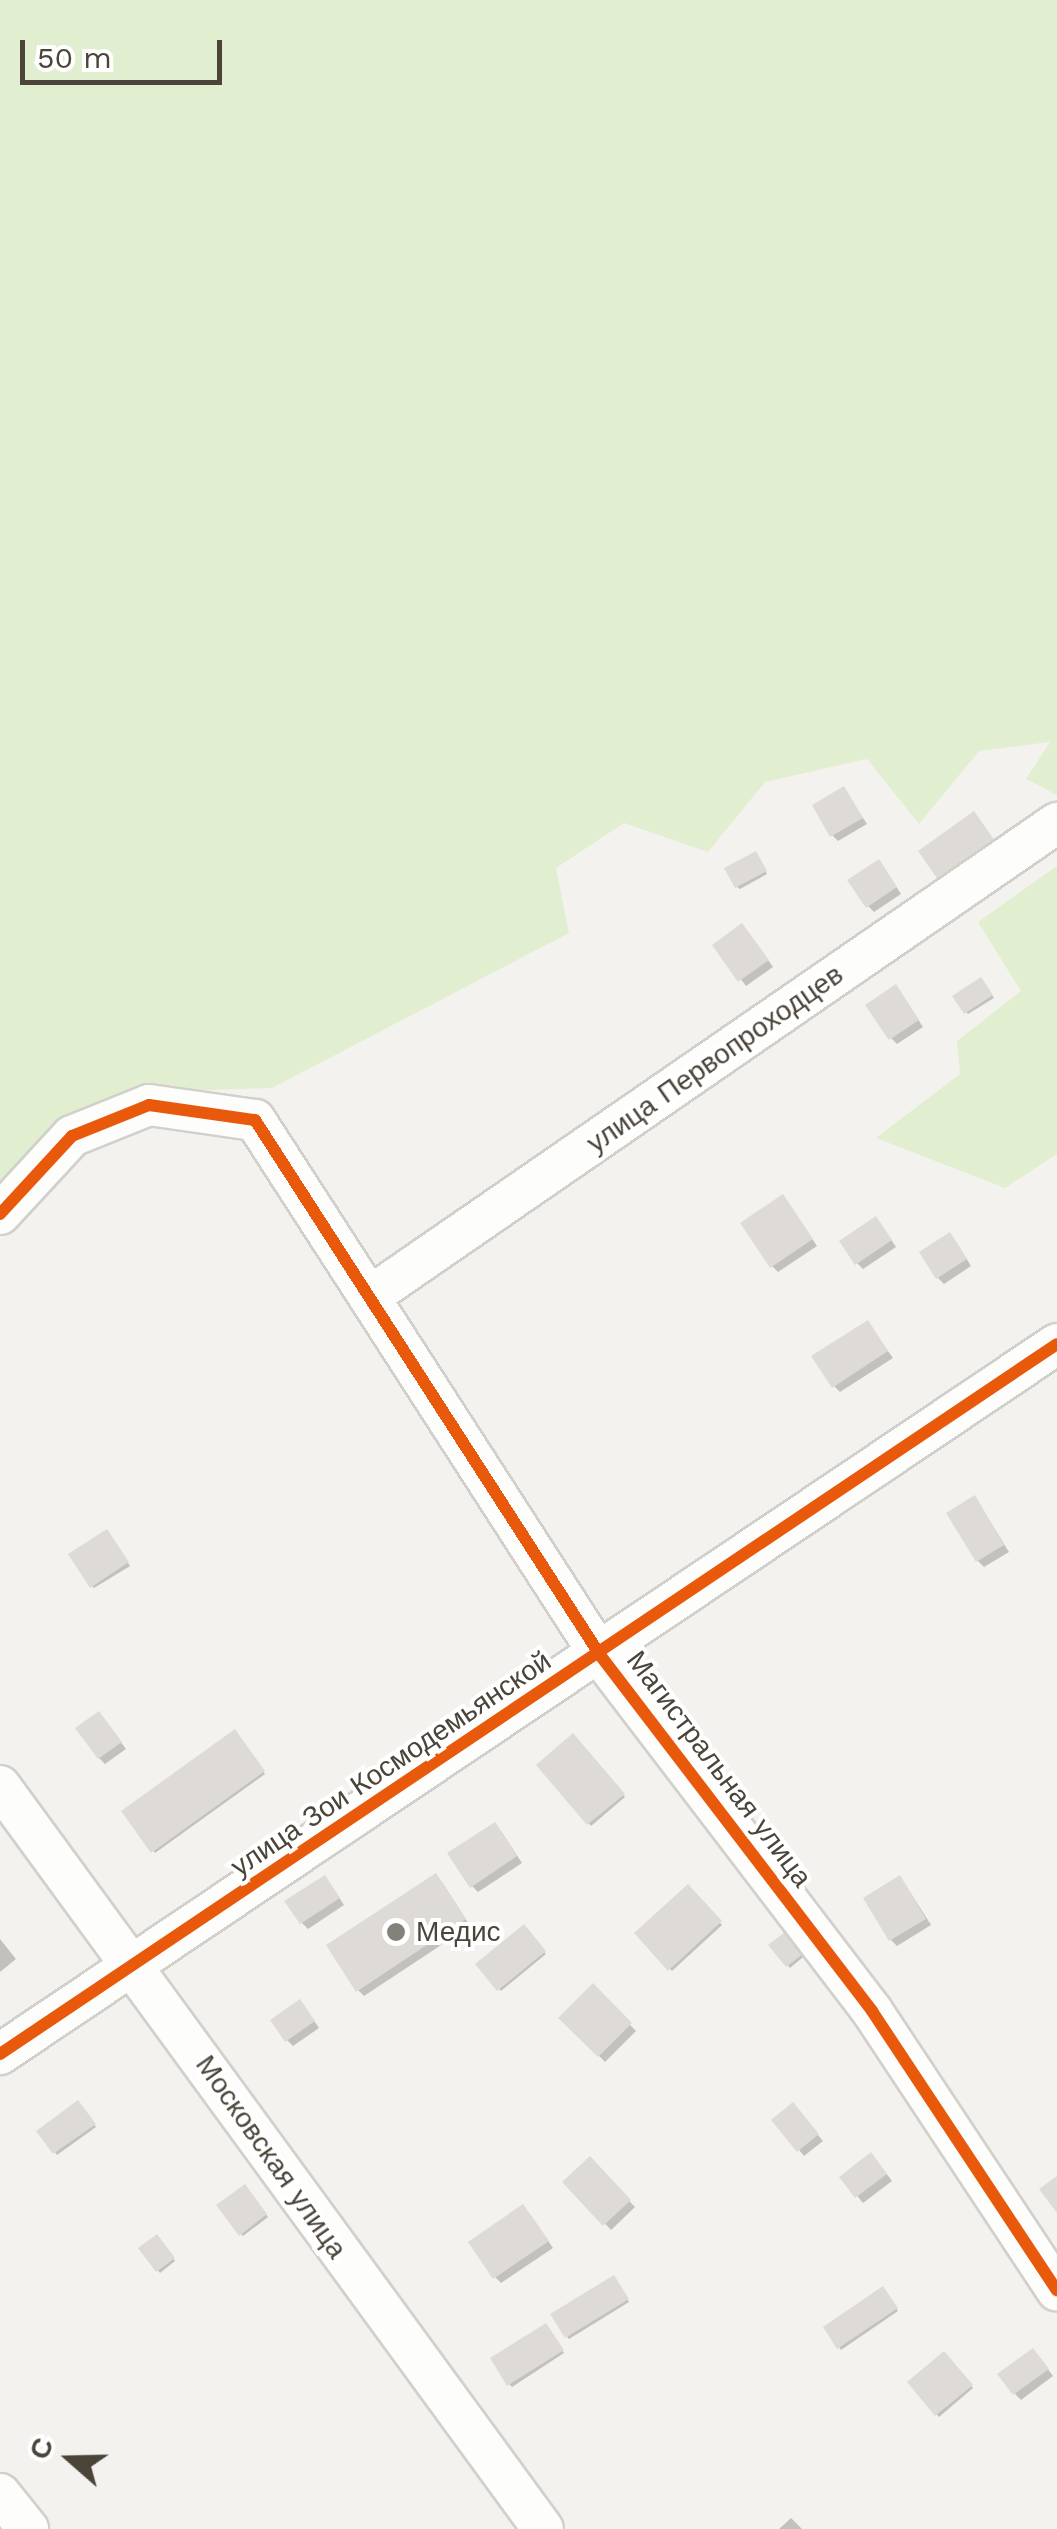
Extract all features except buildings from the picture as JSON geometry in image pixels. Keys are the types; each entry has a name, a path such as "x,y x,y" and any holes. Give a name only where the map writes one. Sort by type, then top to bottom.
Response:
{"street":[{"name":"улица Первопроходцев","path":"372,1295 1057,823"},
{"name":"Магистральная улица","path":"0,1214 72,1136 149,1105 255,1120 372,1295 600,1655 872,2011 1057,2290"},
{"name":"улица Зои Космодемьянской","path":"0,2054 600,1655 1057,1344"},
{"name":"Московская улица","path":"0,1786 135,1965 542,2529"},
{"path":"0,2494 28,2529"}],"green space":[{"path":"0,0 1057,0 1057,795 1026,779 1050,742 979,751 919,824 867,759 765,782 708,852 624,823 556,868 569,933 272,1088 121,1093 0,1180"},
{"path":"1057,866 1057,1154 1005,1188 876,1138 960,1074 957,1041 1021,991 978,922"}],"cycle path":[{"path":"0,1214 72,1136 149,1105 255,1120 600,1655 872,2011 1057,2290"},
{"path":"0,2054 1057,1344"}],"place":[{"name":"Медис","path":"396,1932"}]}
